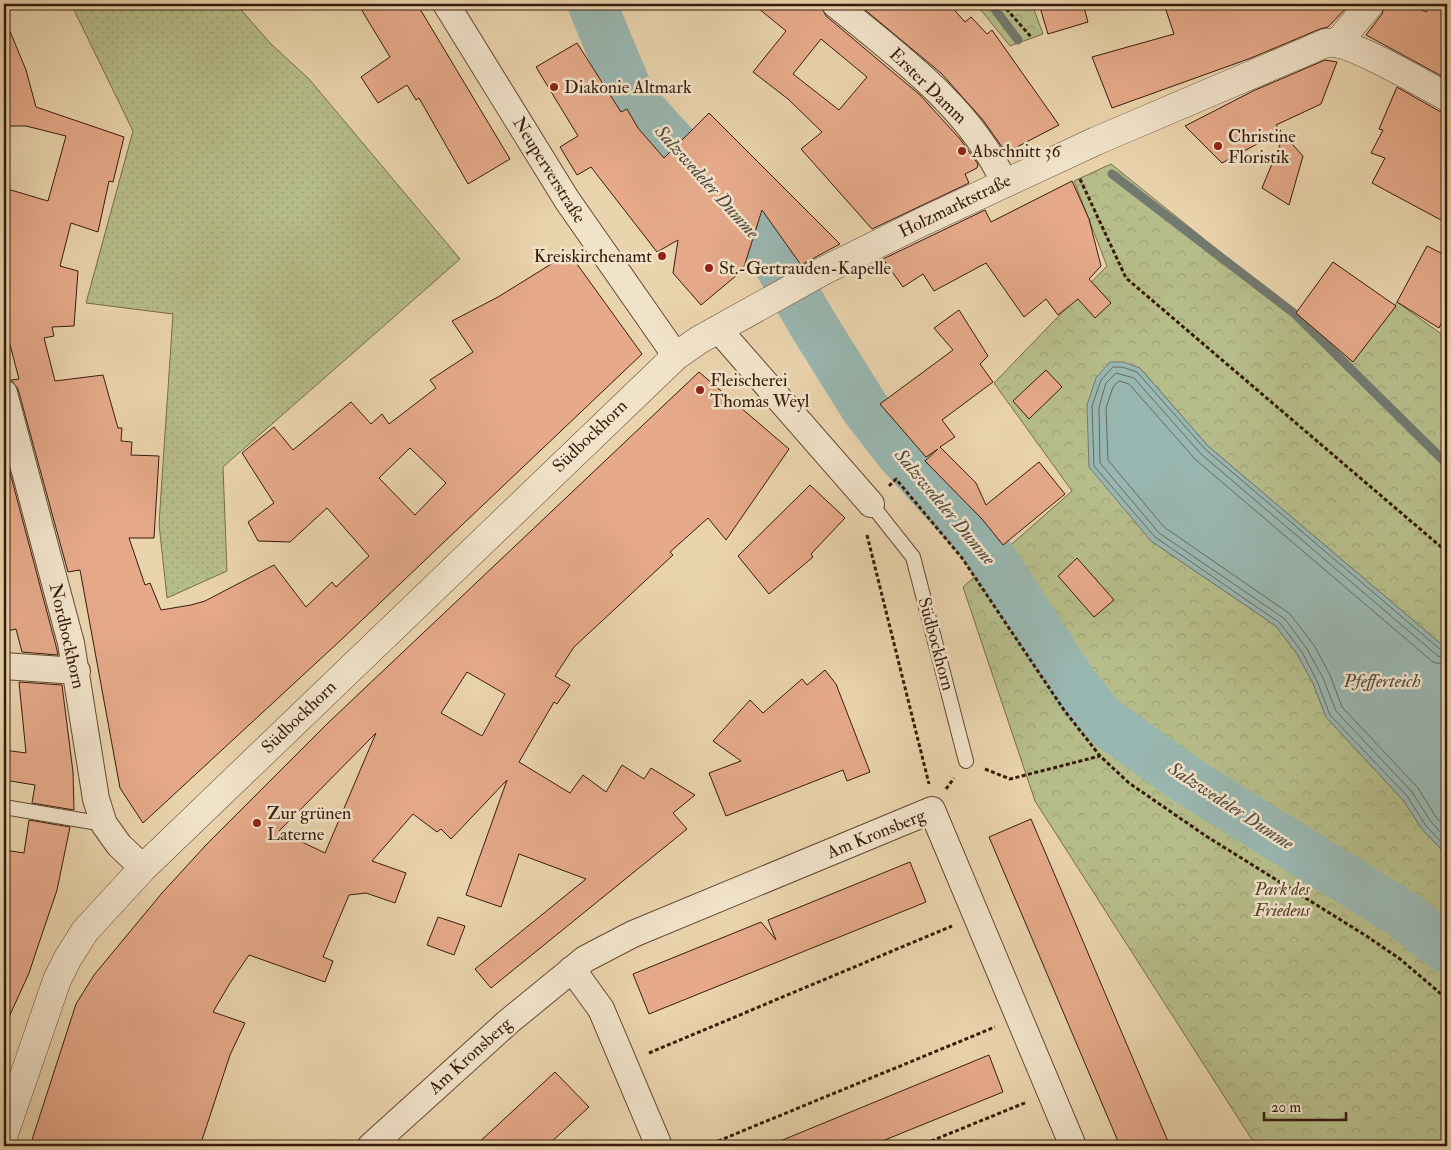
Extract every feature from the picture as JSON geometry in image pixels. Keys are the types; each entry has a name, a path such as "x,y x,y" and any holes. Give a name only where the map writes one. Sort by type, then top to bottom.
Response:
{"street":[{"name":"Neuperverstraße","path":"446,4 567,200 676,356"},
{"name":"Erster Damm","path":"835,4 922,75 968,125 994,159 1004,182"},
{"path":"1370,4 1338,42 1447,97"},
{"name":"Holzmarktstraße","path":"676,356 718,329 806,281 1004,182 1321,45 1338,42"},
{"name":"Südbockhorn","path":"718,329 871,504"},
{"name":"Südbockhorn","path":"4,1134 52,994 68,958 86,932 143,868 676,356"},
{"name":"Nordbockhorn","path":"4,393 77,671 96,799 104,824 120,845 143,868"},
{"path":"4,666 77,671"},
{"name":"Am Kronsberg","path":"371,1146 508,1022 585,959 633,934 932,810 1073,1146"},
{"path":"572,969 601,1009 659,1146"}],"lane":[{"name":"Südbockhorn","path":"871,504 913,557 966,761"},
{"path":"4,807 104,824"}],"path":[{"path":"1002,4 1032,38"},
{"path":"1069,153 1126,278 1447,552"},
{"path":"932,810 927,770 864,520 871,504 896,479 962,558 1064,710 1100,756 1129,783 1169,811 1400,959 1447,999"},
{"path":"932,810 966,761 1010,779 1100,756"},
{"path":"625,1063 976,916"},
{"path":"706,1146 1018,1018"},
{"path":"918,1146 1050,1092"}],"green space":[{"path":"71,4 236,4 270,43 309,79 460,259 223,467 227,571 167,598 159,524 173,314 86,303 133,131"},
{"path":"568,4 601,4 610,18 587,35"},
{"path":"976,4 1032,4 1043,34 1010,46"},
{"name":"Park des Friedens","path":"1111,164 1296,313 1353,362 1397,302 1447,338 1447,649 1208,446 1140,368 1151,541 1276,626 1297,654 1313,683 1326,717 1403,800 1422,829 1447,855 1447,1146 1256,1146 1035,801 963,587 1072,491 994,383 1107,266 1074,181"}],"water":[{"name":"Pfefferteich","path":"1110,362 1123,362 1140,368 1208,446 1447,649 1447,855 1422,829 1403,800 1326,717 1313,683 1297,654 1276,626 1151,541 1089,467 1087,405 1096,378"}],"building":[{"path":"358,4 417,4 510,159 468,184 419,98 416,100 407,85 378,103 361,77 390,57"},
{"path":"753,4 820,4 826,16 920,95 960,139 978,164 977,168 965,174 969,183 872,229 801,149 822,132 788,99 753,72 786,31","holes":["821,39 867,77 839,110 793,74"]},
{"path":"858,4 949,4 965,22 971,17 987,34 992,30 1059,125 1015,148 1002,147 983,120 941,73"},
{"path":"1039,4 1083,4 1088,22 1048,34"},
{"path":"1164,4 1350,4 1328,27 1251,58 1112,108 1092,57 1174,34"},
{"path":"1385,4 1411,4 1426,12 1433,4 1447,4 1447,79 1366,35 1382,14"},
{"path":"4,17 26,70 36,107 124,137 113,182 109,181 98,232 71,223 60,266 78,271 74,326 52,327 54,336 44,338 55,381 103,375 118,428 122,428 121,441 132,442 131,455 159,456 154,538 129,538 145,585 150,583 161,610 205,601 274,565 306,607 332,582 336,587 369,556 327,508 290,542 258,541 248,522 274,503 242,453 274,427 293,450 351,402 371,424 382,414 389,424 436,388 430,380 473,352 452,321 498,297 569,253 642,354 342,639 143,823 120,788 80,570 68,572 18,389 11,380 19,379 4,322 4,188 48,201 66,136 26,126 4,126","holes":["410,448 446,483 415,515 379,478"]},
{"path":"577,43 621,112 627,109 638,128 664,158 709,113 840,244 801,265 762,210 743,270 701,305 673,273 678,240 657,252 591,167 577,175 560,147 578,136 536,67"},
{"path":"1325,60 1337,62 1321,104 1276,125 1281,131 1222,163 1185,126 1253,91"},
{"path":"1397,87 1439,111 1447,113 1447,207 1441,220 1372,183 1385,158 1371,153 1383,130 1379,129"},
{"path":"1284,135 1303,156 1289,205 1262,188"},
{"path":"1072,181 1089,219 1101,266 1089,279 1111,303 1095,318 1078,299 1058,315 1046,299 1024,317 986,263 934,291 923,274 903,287 883,259 985,210 991,222"},
{"path":"1427,246 1447,256 1447,310 1439,328 1397,302"},
{"path":"1333,262 1396,306 1353,362 1296,313"},
{"path":"959,310 988,356 980,364 993,382 942,420 955,437 940,447 976,483 986,505 1039,462 1065,494 1003,545 982,519 925,461 938,449 926,457 880,404 953,350 934,328"},
{"path":"1046,370 1062,387 1029,419 1013,401"},
{"path":"699,372 789,449 726,540 708,518 670,552 673,555 574,647 555,676 570,685 557,704 554,702 519,762 570,793 583,775 606,792 622,765 644,779 651,768 695,795 673,813 687,829 491,988 475,969 586,879 519,854 501,907 466,895 507,780 451,839 441,829 437,832 413,814 372,861 406,873 395,903 366,893 349,895 323,957 333,961 325,982 249,955 230,983 213,1012 245,1023 230,1055 200,1146 30,1146 76,1004 94,975 162,893 206,845 329,722","holes":["467,672 505,694 482,736 441,713","376,733 325,853 279,831 301,809"]},
{"path":"4,450 58,655 22,652 16,629 4,632"},
{"path":"810,485 845,518 811,554 813,557 769,594 738,556"},
{"path":"1077,558 1114,600 1094,617 1058,576"},
{"path":"825,670 836,684 870,772 847,781 843,770 726,816 709,773 741,761 713,741 750,700 763,713 802,679 807,685"},
{"path":"19,682 62,685 73,772 74,810 32,803 35,785 4,780 4,750 26,753"},
{"path":"1031,819 1170,1146 1120,1146 989,837"},
{"path":"29,820 70,827 57,890 29,973 4,1028 4,850 24,853"},
{"path":"910,862 926,902 649,1014 633,974 761,922 776,940 768,920"},
{"path":"438,917 465,926 454,955 427,945"},
{"path":"989,1055 1003,1092 870,1146 768,1146"},
{"path":"555,1072 589,1107 547,1146 475,1146"}],"waterway":[{"name":"Salzwedeler Dumme","path":"592,4 631,98 773,255 812,323 865,408 900,453 980,541 1077,689 1103,720 1188,781 1401,913 1447,949"},
{"path":"991,4 1018,40"},
{"path":"1112,174 1295,314 1447,464"}],"place":[{"name":"Diakonie Altmark","path":"554,87"},
{"name":"Christine Floristik","path":"1218,146"},
{"name":"Abschnitt 36","path":"962,151"},
{"name":"Kreiskirchenamt","path":"662,256"},
{"name":"St.-Gertrauden-Kapelle","path":"709,268"},
{"name":"Fleischerei Thomas Weyl","path":"700,390"},
{"name":"Zur grünen Laterne","path":"257,823"}]}
